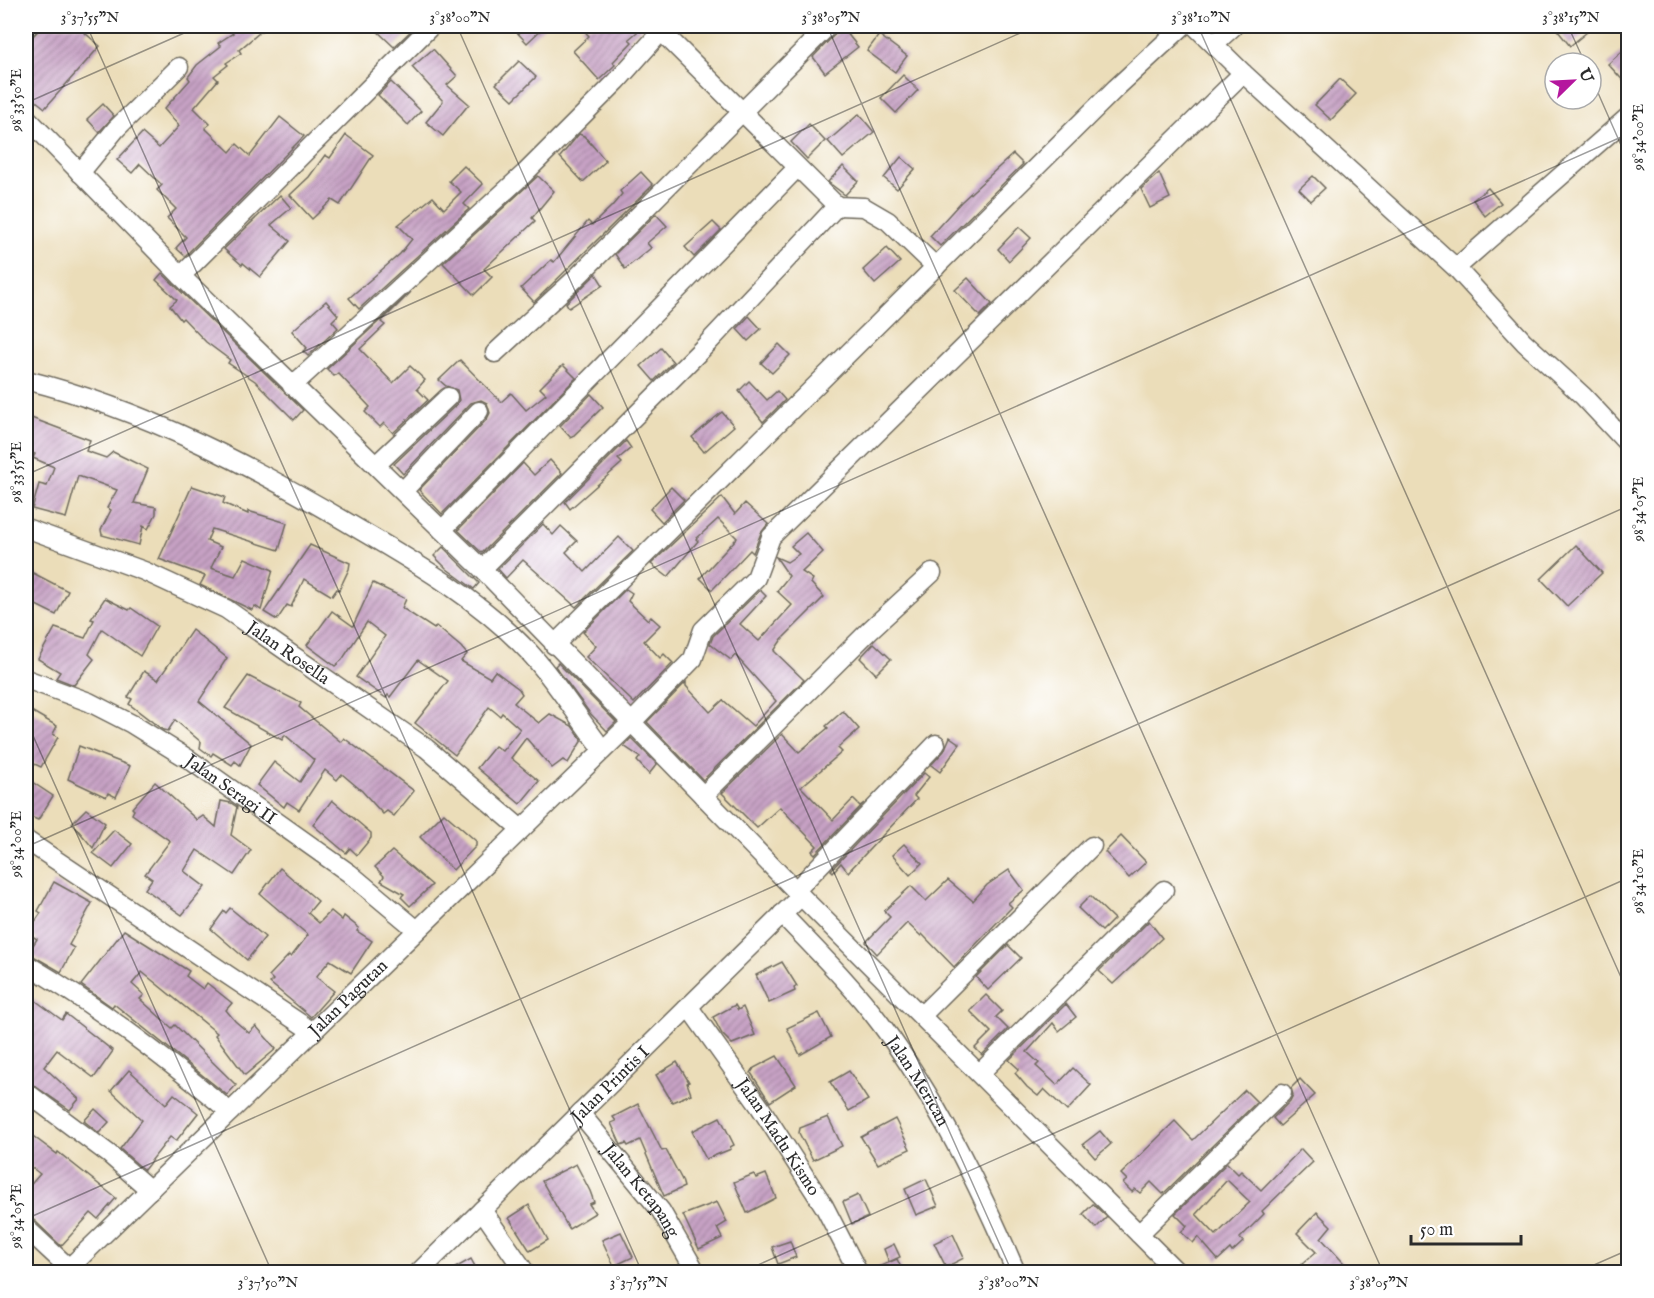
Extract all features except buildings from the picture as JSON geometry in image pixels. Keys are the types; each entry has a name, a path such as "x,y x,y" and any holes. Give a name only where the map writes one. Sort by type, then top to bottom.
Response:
{"street":[{"path":"181,276 431,26"},
{"path":"495,353 574,280 828,26"},
{"path":"554,645 1116,88 1183,26"},
{"path":"1195,26 1243,74 1456,268 1524,342 1625,432"},
{"path":"1214,44 1234,26"},
{"path":"292,386 525,173 617,81 661,27 797,168 837,206 864,207 888,221 936,267"},
{"path":"80,173 116,129 179,67"},
{"name":"Jalan Pagutan","path":"68,1270 631,723 694,657 703,630 756,578 771,537 1243,74"},
{"path":"26,117 181,276 482,569 703,796 1177,1272"},
{"path":"1456,268 1629,117"},
{"path":"442,530 797,168"},
{"path":"482,569 714,337 837,206"},
{"path":"26,380 58,388 126,413 271,477 470,598 529,652 603,750"},
{"path":"376,465 448,397"},
{"path":"403,491 479,411"},
{"name":"Jalan Rosella","path":"26,528 144,571 226,609 426,748 521,830"},
{"path":"703,796 870,630 932,573"},
{"name":"Jalan Seragi II","path":"26,679 89,702 132,724 190,760 349,873 417,930"},
{"name":"Jalan Printis I","path":"419,1272 782,914 936,744"},
{"path":"26,840 313,1032"},
{"path":"922,1015 1092,846"},
{"path":"981,1073 1164,890"},
{"name":"Jalan Merican","path":"782,914 880,1023 912,1070 948,1128 1016,1272"},
{"path":"26,964 77,994 157,1052 230,1112"},
{"name":"Jalan Madu Kismo","path":"688,1006 760,1107 824,1206 858,1272"},
{"path":"26,1092 109,1154 150,1190"},
{"path":"1139,1234 1282,1093"},
{"name":"Jalan Ketapang","path":"580,1113 661,1212 696,1272"},
{"path":"483,1210 525,1272"},
{"path":"26,1228 68,1270"}]}
